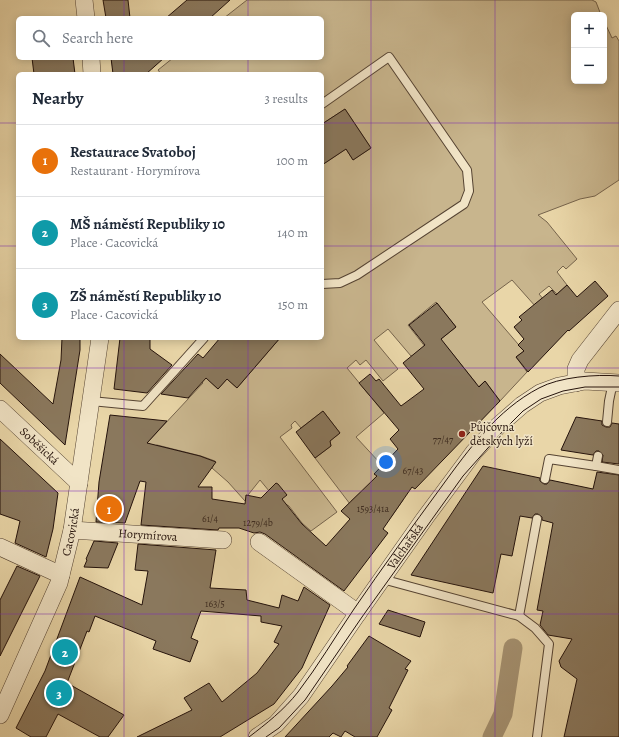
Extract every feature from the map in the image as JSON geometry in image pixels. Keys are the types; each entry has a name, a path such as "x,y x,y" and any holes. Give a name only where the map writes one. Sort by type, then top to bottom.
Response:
{"street":[{"path":"84,0 86,16"},
{"path":"91,60 92,72"},
{"path":"576,383 576,369 580,360 619,310"},
{"name":"Cacovická","path":"0,715 56,590 61,575 72,530 100,340"},
{"name":"Valchařská","path":"257,737 276,724 301,696 425,518 474,452 498,426 522,405 540,393 559,386 585,381 616,382"},
{"name":"Soběšická","path":"0,410 79,483"},
{"name":"Horymírova","path":"72,530 223,540"},
{"path":"259,542 358,613"},
{"path":"0,547 61,575"}],"lane":[{"path":"324,103 389,57 467,170 469,191 464,204 357,275 340,283 324,284"},
{"path":"91,401 143,406 202,340"},
{"path":"607,422 609,401 616,382"},
{"path":"596,466 598,456"},
{"path":"545,479 549,459 619,470"},
{"path":"519,616 538,519"},
{"path":"382,579 519,616 535,628 549,644 537,737"}],"shaded area":[{"path":"247,0 592,0 596,2 600,12 571,12 571,84 607,84 607,27 612,38 616,36 619,41 619,180 595,196 580,199 538,215 547,222 577,259 566,269 563,266 557,272 567,285 557,294 549,286 539,294 544,300 536,307 512,280 482,302 524,351 516,357 527,372 500,401 485,381 477,388 474,386 476,383 447,347 443,344 436,343 456,327 436,302 408,325 430,353 411,356 388,329 374,340 398,369 383,381 366,360 360,365 356,360 347,368 384,413 356,437 392,476 403,500 391,517 360,493 351,501 382,529 350,504 315,458 331,446 330,441 340,433 323,411 301,428 295,421 291,425 292,428 280,437 337,512 311,531 302,523 289,506 274,497 260,480 245,501 228,482 212,468 215,461 157,445 147,449 147,443 203,383 196,377 200,372 218,389 227,379 237,388 278,340 324,340 324,164 346,149 353,160 371,148 345,109 324,123 324,72 160,72 158,70 170,60 324,60 324,16 227,16"}],"building":[{"path":"103,0 128,0 130,16 106,16"},
{"path":"187,0 230,0 212,16 168,16"},
{"path":"32,60 73,60 75,72 34,72"},
{"path":"111,60 162,60 148,72 113,72"},
{"path":"345,109 371,148 353,160 346,149 324,164 324,123"},
{"path":"595,281 608,296 569,331 568,330 528,372 516,357 524,351 518,345 524,339 514,327 522,320 519,317 552,290 556,295 567,285 577,297"},
{"path":"437,303 456,327 441,339 479,387 485,381 500,401 415,489 412,487 383,529 388,533 344,591 265,534 260,532 254,533 239,528 219,528 218,530 141,525 146,482 140,481 125,523 96,522 99,482 110,415 167,421 147,443 200,456 216,462 198,487 212,487 212,499 245,504 246,495 261,498 276,483 278,484 287,495 282,499 302,524 326,546 350,519 341,511 377,476 374,474 398,449 390,439 399,430 359,383 370,374 376,381 379,379 401,406 424,389 403,363 425,345 409,325"},
{"path":"62,340 80,340 80,350 65,445 0,383 0,354 53,404 61,360"},
{"path":"120,340 150,340 150,349 172,365 147,393 114,389"},
{"path":"218,340 278,340 237,388 227,379 218,389 206,378 188,398 161,394 198,354 203,358"},
{"path":"323,411 340,433 330,441 331,446 315,458 296,432"},
{"path":"576,417 602,421 602,425 606,427 610,427 612,423 619,424 619,464 602,462 603,455 599,451 596,451 593,455 561,450"},
{"path":"0,439 58,493 53,529 46,557 15,543 20,521 0,514"},
{"path":"483,466 540,478 540,481 544,484 547,484 550,480 593,489 597,472 619,475 619,737 564,737 577,679 561,667 559,661 572,639 548,635 540,625 543,611 537,610 553,523 542,520 542,517 538,514 535,514 532,518 520,516 512,556 501,554 493,593 411,575"},
{"path":"94,541 118,543 108,568 84,567"},
{"path":"138,544 216,550 210,588 246,590 247,600 279,608 282,595 298,601 304,587 330,605 302,668 274,704 220,737 137,737 192,710 184,698 209,683 222,702 257,673 279,644 274,642 282,626 261,622 261,616 201,611 191,638 198,641 190,662 153,649 156,641 95,616 89,632 87,631 67,683 124,715 108,737 100,737 58,714 46,737 31,737 16,728 45,671 80,577 142,605 148,571 135,570"},
{"path":"17,566 40,576 0,656 0,600"},
{"path":"388,610 425,622 420,637 379,624"},
{"path":"369,636 411,661 405,669 408,670 389,708 392,710 377,737 355,737 345,731 341,737 333,733 329,737 285,737 348,667 347,666"}],"waterway":[{"path":"492,737 503,714 513,648"}],"tram line":[{"path":"249,737 281,711 293,699 420,517 473,445 497,419 524,397 547,384 578,377 600,375 619,376"},
{"path":"266,737 279,728 305,700 362,617 463,476 523,411 541,399 563,391 585,387 619,387"}],"place":[{"name":"Půjčovna dětských lyží","path":"462,434"},
{"name":"Restaurace Svatoboj","path":"109,509"},
{"name":"MŠ náměstí Republiky 10","path":"65,652"},
{"name":"ZŠ náměstí Republiky 10","path":"59,693"}]}
